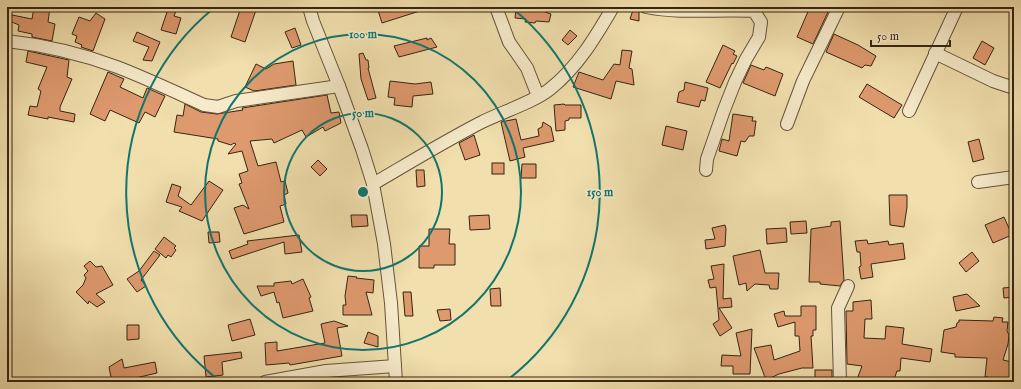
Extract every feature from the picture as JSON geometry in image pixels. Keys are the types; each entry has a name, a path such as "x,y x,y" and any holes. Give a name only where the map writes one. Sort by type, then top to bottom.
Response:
{"street":[{"path":"309,7 312,21 362,149 373,184 384,244 391,303 396,382"},
{"path":"496,7 509,42 527,68 538,96"},
{"path":"373,184 471,128 550,89 569,71 591,44 613,7"},
{"path":"646,7 680,11 754,11 762,22 759,37 746,59 724,110 707,159 706,170"},
{"path":"787,124 803,81 839,7"},
{"path":"908,111 956,7"},
{"path":"7,41 41,46 116,67 204,104 218,106 236,101 338,86"},
{"path":"935,53 993,81 1014,88"},
{"path":"978,182 1014,177"},
{"path":"840,382 838,308 848,286"},
{"path":"265,382 326,371 395,366"}],"building":[{"path":"34,7 50,7 48,22 55,24 52,41 32,37 32,34 18,31 19,25 7,20 7,14 32,19"},
{"path":"241,7 257,7 245,42 231,37"},
{"path":"377,7 426,7 426,9 382,23"},
{"path":"527,7 543,8 545,12 551,14 549,22 525,22 526,19 515,18 516,9 527,10"},
{"path":"634,7 639,7 639,21 630,19"},
{"path":"810,7 817,7 828,12 813,44 797,37"},
{"path":"168,9 176,11 174,16 181,18 176,34 161,30"},
{"path":"96,13 105,19 93,51 81,47 82,45 75,42 77,36 72,34 79,17 90,21"},
{"path":"295,28 301,45 292,48 285,32"},
{"path":"570,30 577,36 568,45 562,40"},
{"path":"137,32 160,42 152,61 143,60 149,47 133,41"},
{"path":"834,34 858,45 876,56 871,66 865,65 862,68 826,52"},
{"path":"427,38 427,40 431,38 437,47 399,57 394,46"},
{"path":"982,41 994,48 985,65 973,58"},
{"path":"723,45 735,51 733,54 737,56 720,88 706,82"},
{"path":"622,50 632,51 629,68 632,69 634,85 616,81 611,99 573,87 579,72 603,80 614,64 620,65"},
{"path":"28,51 69,60 67,77 72,79 60,107 60,111 75,114 74,122 28,115 30,106 37,107 41,91 38,89 47,67 26,62"},
{"path":"363,53 366,60 368,60 368,68 376,98 368,100 361,79 359,54"},
{"path":"293,61 296,85 254,91 245,87 256,64 266,69 274,64"},
{"path":"751,65 764,70 766,67 783,74 775,96 743,83"},
{"path":"108,72 124,79 120,87 143,98 147,88 165,96 155,117 145,112 139,123 110,110 105,121 90,114"},
{"path":"390,81 415,84 431,82 433,94 413,96 412,107 394,105 395,98 388,97"},
{"path":"685,82 708,88 705,101 701,100 699,107 677,102 679,92 684,90"},
{"path":"867,84 902,105 894,118 859,97"},
{"path":"327,95 331,113 339,112 341,123 325,131 323,127 306,137 302,130 274,143 272,139 250,141 258,166 276,162 281,182 285,181 288,193 284,195 286,204 280,206 284,222 244,234 234,208 243,205 249,209 239,184 242,183 239,174 248,171 242,151 228,154 236,144 234,143 231,145 218,141 218,139 174,132 177,115 183,116 185,104 201,112 217,114 243,110 242,108"},
{"path":"554,105 581,105 581,118 569,118 569,120 565,121 565,130 556,131"},
{"path":"733,114 753,117 752,121 756,121 754,136 749,136 745,142 741,141 737,156 719,151 722,139 729,141"},
{"path":"516,119 521,140 539,136 538,129 542,127 543,122 551,127 554,141 523,148 525,157 510,161 501,122"},
{"path":"666,126 687,131 683,150 662,145"},
{"path":"474,135 480,155 465,160 459,143"},
{"path":"979,139 984,159 973,162 968,142"},
{"path":"318,160 327,169 320,176 311,167"},
{"path":"492,163 504,163 504,174 492,174"},
{"path":"522,164 536,164 536,178 521,178"},
{"path":"416,170 424,170 425,186 417,187"},
{"path":"209,181 223,190 202,221 179,211 182,207 166,202 172,184 181,187 178,196 191,205"},
{"path":"889,195 907,195 904,227 890,225"},
{"path":"351,215 367,215 368,226 352,227"},
{"path":"489,215 490,229 470,230 469,216"},
{"path":"1004,217 1012,235 993,243 985,225"},
{"path":"806,221 807,233 791,234 790,222"},
{"path":"840,221 844,280 840,286 820,284 820,282 809,282 811,229 831,226 831,222"},
{"path":"725,225 725,246 706,249 705,240 715,239 712,228"},
{"path":"786,228 787,242 767,244 766,229"},
{"path":"429,229 450,229 449,244 455,244 455,265 434,265 434,268 419,268 419,246 429,246"},
{"path":"208,232 219,232 220,242 209,243"},
{"path":"299,235 302,252 285,254 284,242 232,259 229,251 248,244 247,241"},
{"path":"164,237 176,246 174,248 176,250 171,257 168,255 166,258 155,249"},
{"path":"867,240 868,244 888,241 889,245 903,243 905,259 871,264 873,277 861,279 859,267 861,266 860,252 857,252 855,241"},
{"path":"760,250 765,273 779,273 778,289 770,289 769,285 755,284 747,291 746,283 739,285 733,256"},
{"path":"154,251 160,255 141,280 146,286 137,292 127,279 139,271"},
{"path":"972,252 979,261 966,272 959,263"},
{"path":"90,261 96,267 102,266 113,285 96,294 105,302 97,307 89,301 88,304 76,292 83,285 86,278 84,275 88,271 84,266"},
{"path":"724,264 723,299 731,298 732,307 719,308 732,328 720,336 713,324 719,320 716,287 710,288 708,280 714,279 711,266"},
{"path":"348,276 374,280 373,293 366,292 372,315 343,315 343,305 346,305 345,296"},
{"path":"303,279 311,297 309,298 313,311 283,318 279,302 277,303 274,292 261,296 257,286 274,286 274,283 291,281 292,284"},
{"path":"1014,287 1014,297 1004,298 1003,288"},
{"path":"500,288 501,306 491,306 490,289"},
{"path":"403,292 411,292 413,316 405,316"},
{"path":"967,294 980,306 956,311 953,297"},
{"path":"871,300 872,319 865,319 864,338 885,339 886,326 904,328 902,344 932,349 930,362 901,358 900,371 897,371 893,382 856,382 862,366 847,364 846,311 853,311 853,302"},
{"path":"801,306 816,306 816,330 813,330 813,336 811,336 813,368 802,368 779,374 766,380 754,348 771,345 774,360 800,351 799,336 795,336 795,322 778,327 774,314 784,311 785,316 801,316"},
{"path":"450,309 451,320 440,321 437,310"},
{"path":"994,317 1003,318 1002,322 1008,322 1008,344 1003,360 1012,362 1011,365 1014,365 1014,382 987,382 988,377 985,377 987,358 955,357 955,354 941,352 944,330 956,327 959,320 993,321"},
{"path":"250,319 255,335 232,341 228,325"},
{"path":"334,321 348,326 337,328 342,356 290,365 289,363 266,365 265,343 277,342 277,351 325,343 321,324"},
{"path":"127,325 139,325 139,339 127,340"},
{"path":"752,329 750,374 733,374 733,366 721,366 722,355 741,356 736,333"},
{"path":"368,332 378,336 378,347 364,343"},
{"path":"241,352 242,358 222,362 223,375 206,377 204,356"},
{"path":"122,359 124,368 155,362 157,373 127,380 128,382 112,382 109,367"},
{"path":"815,370 832,370 832,382 815,382"}]}
